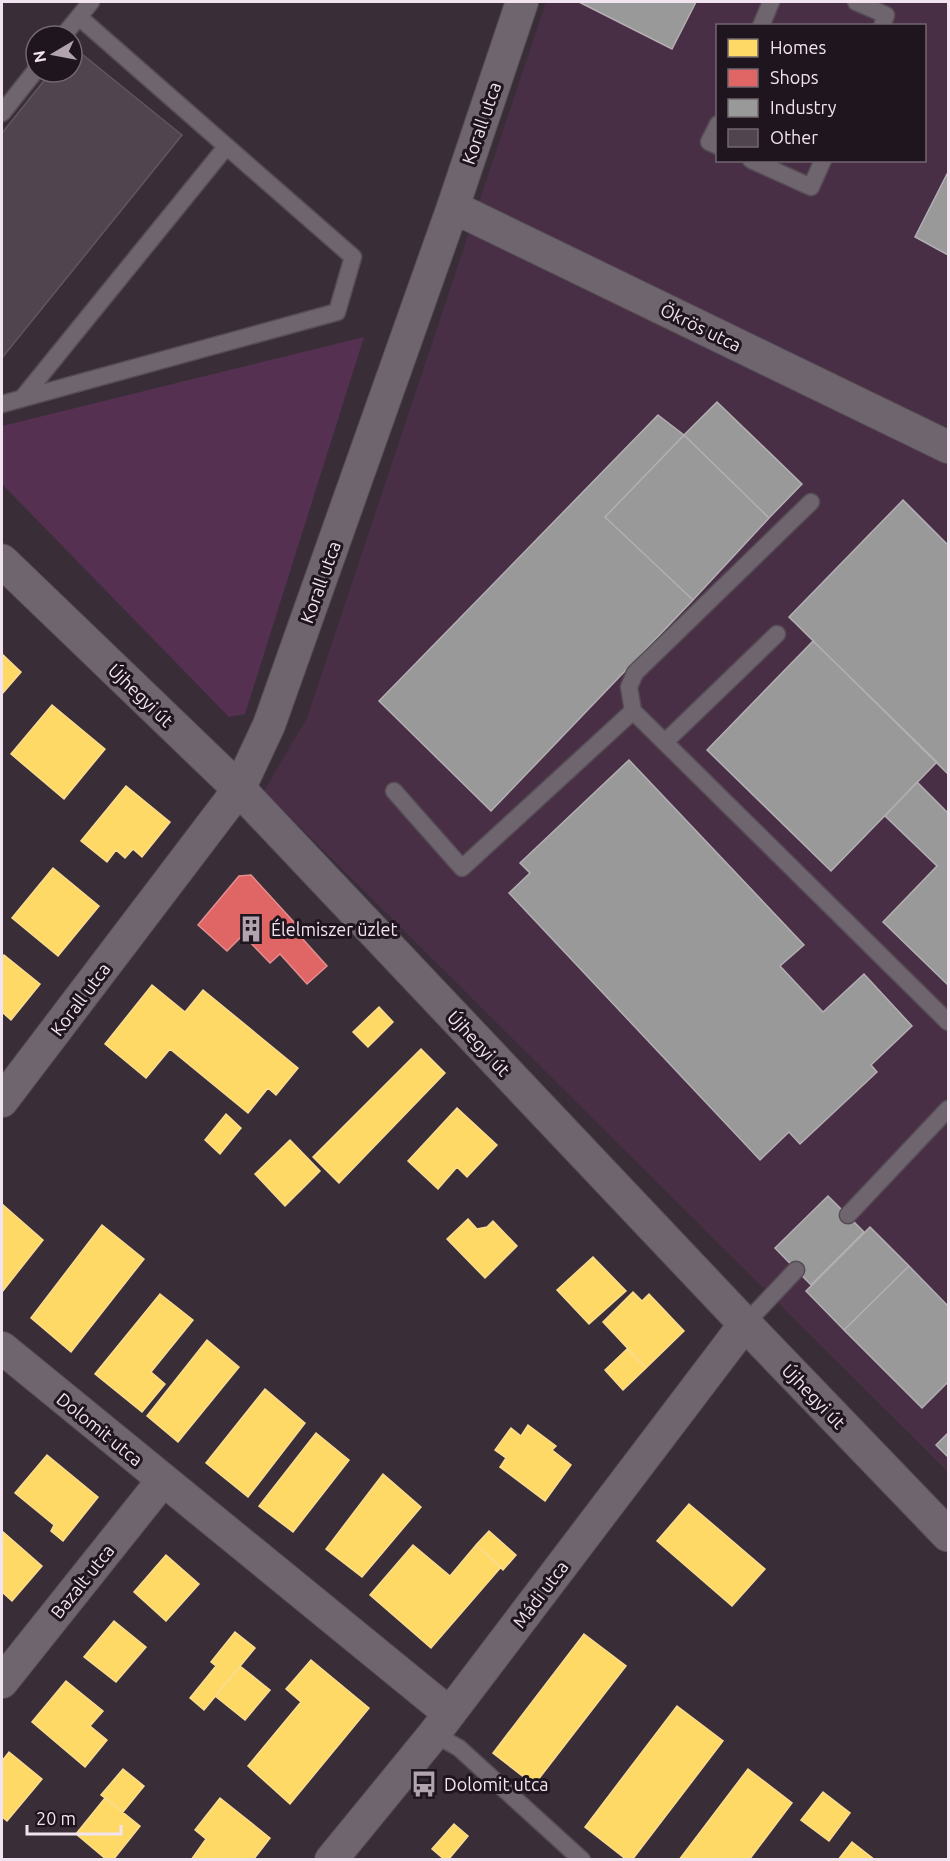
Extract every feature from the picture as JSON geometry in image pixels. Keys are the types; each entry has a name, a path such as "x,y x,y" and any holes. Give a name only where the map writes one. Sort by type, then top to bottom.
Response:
{"street":[{"name":"Korall utca","path":"2,1101 239,789 269,725 453,207 522,2"},
{"name":"Ökrös utca","path":"453,207 948,447"},
{"name":"Újhegyi út","path":"2,561 239,789 948,1535"},
{"name":"Mádi utca","path":"330,1860 441,1724 745,1324"},
{"name":"Dolomit utca","path":"2,1348 163,1480 441,1724"},
{"name":"Bazalt utca","path":"2,1682 163,1480"}],"lane":[{"path":"73,24 91,2"},
{"path":"762,24 771,2"},
{"path":"856,2 886,15 883,24"},
{"path":"2,404 24,396 337,312 353,258 79,16"},
{"path":"2,113 25,84"},
{"path":"716,126 709,142 716,146"},
{"path":"24,396 226,147"},
{"path":"755,162 811,187 822,162"},
{"path":"810,502 635,673 629,687 633,711 948,1022"},
{"path":"665,742 777,634"},
{"path":"394,791 462,868 633,711"},
{"path":"848,1215 948,1109"},
{"path":"745,1324 796,1270"},
{"path":"441,1724 459,1748 582,1860"}],"shaded area":[{"path":"546,2 948,2 948,1472 264,791 307,718"},
{"path":"364,337 245,714 229,717 2,484 2,426"}],"building: Homes":[{"path":"2,654 21,672 2,694"},
{"path":"52,705 105,749 64,799 11,754"},
{"path":"126,786 170,822 142,857 133,849 125,858 116,850 107,862 81,841"},
{"path":"53,868 99,906 58,956 12,918"},
{"path":"4,955 40,984 11,1020 2,1012 2,958"},
{"path":"152,985 185,1012 203,990 298,1068 276,1095 268,1088 248,1113 170,1049 146,1078 105,1044"},
{"path":"379,1007 393,1022 368,1047 353,1032"},
{"path":"421,1049 445,1073 339,1183 313,1157"},
{"path":"457,1108 497,1145 467,1177 457,1167 438,1189 408,1161"},
{"path":"226,1114 241,1128 220,1154 205,1140"},
{"path":"290,1140 320,1171 285,1206 255,1174"},
{"path":"2,1204 43,1240 2,1292"},
{"path":"468,1219 477,1229 487,1227 493,1221 517,1246 485,1278 447,1239"},
{"path":"102,1225 144,1259 71,1352 31,1318"},
{"path":"593,1257 626,1291 589,1324 557,1290"},
{"path":"633,1292 642,1301 649,1294 684,1331 646,1368 603,1322"},
{"path":"160,1294 193,1320 151,1372 165,1384 142,1412 95,1374"},
{"path":"207,1340 239,1367 178,1442 147,1416"},
{"path":"627,1349 646,1368 623,1390 605,1370"},
{"path":"265,1389 305,1423 248,1497 206,1463"},
{"path":"528,1425 556,1446 552,1450 571,1465 545,1501 500,1467 506,1458 495,1450 511,1428 521,1436"},
{"path":"316,1433 349,1460 293,1532 259,1506"},
{"path":"47,1455 98,1497 63,1541 51,1531 54,1525 15,1493"},
{"path":"383,1474 421,1507 362,1577 326,1549"},
{"path":"689,1504 765,1569 732,1606 657,1541"},
{"path":"2,1531 42,1566 12,1601 2,1592"},
{"path":"489,1531 516,1555 503,1570 476,1545"},
{"path":"413,1545 450,1576 476,1545 501,1567 431,1648 370,1595"},
{"path":"166,1555 199,1584 166,1621 134,1592"},
{"path":"114,1621 146,1647 116,1682 84,1657"},
{"path":"235,1632 255,1648 204,1710 190,1698 216,1666 211,1662"},
{"path":"584,1634 626,1666 534,1785 493,1753"},
{"path":"311,1660 369,1708 290,1804 248,1766 301,1702 286,1689"},
{"path":"240,1666 270,1690 245,1720 215,1696"},
{"path":"66,1681 103,1711 90,1726 107,1740 85,1767 32,1722"},
{"path":"677,1706 723,1741 632,1860 627,1860 585,1827"},
{"path":"9,1752 42,1779 7,1821 2,1817 2,1761"},
{"path":"123,1769 144,1786 123,1812 101,1795"},
{"path":"748,1769 792,1803 749,1860 679,1860"},
{"path":"823,1792 850,1813 829,1841 801,1820"},
{"path":"105,1798 140,1826 113,1860 107,1860 76,1834"},
{"path":"220,1798 270,1838 253,1860 191,1860 206,1839 195,1830"},
{"path":"454,1824 468,1836 448,1860 445,1860 432,1849"},
{"path":"852,1842 875,1860 838,1860"}],"building: Shops":[{"name":"Élelmiszer üzlet","path":"251,875 303,932 300,936 327,966 307,984 280,954 270,963 243,935 227,951 198,925 239,876"}],"building: Industry":[{"path":"579,2 696,2 672,49"},
{"path":"948,172 948,255 915,237"},
{"path":"717,402 802,484 769,518 684,435"},
{"path":"658,415 684,435 605,517 693,600 491,811 379,701"},
{"path":"684,435 769,518 693,600 605,517"},
{"path":"903,500 948,545 948,774 789,617"},
{"path":"813,641 937,762 831,871 707,750"},
{"path":"629,760 804,945 780,966 823,1012 864,974 912,1026 871,1065 877,1072 800,1144 789,1132 760,1160 509,893 530,873 520,863"},
{"path":"917,782 948,813 948,985 883,922 937,866 885,816"},
{"path":"828,1196 864,1232 811,1285 775,1248"},
{"path":"870,1227 909,1266 844,1330 806,1291"},
{"path":"909,1266 948,1306 948,1382 922,1408 844,1330"},
{"path":"948,1433 948,1457 936,1445"}],"building: Other":[{"path":"84,56 182,135 2,358 2,133 41,84 84,84"}],"place":[{"name":"Élelmiszer üzlet","path":"251,929"},
{"name":"Dolomit utca","path":"424,1784"}]}
